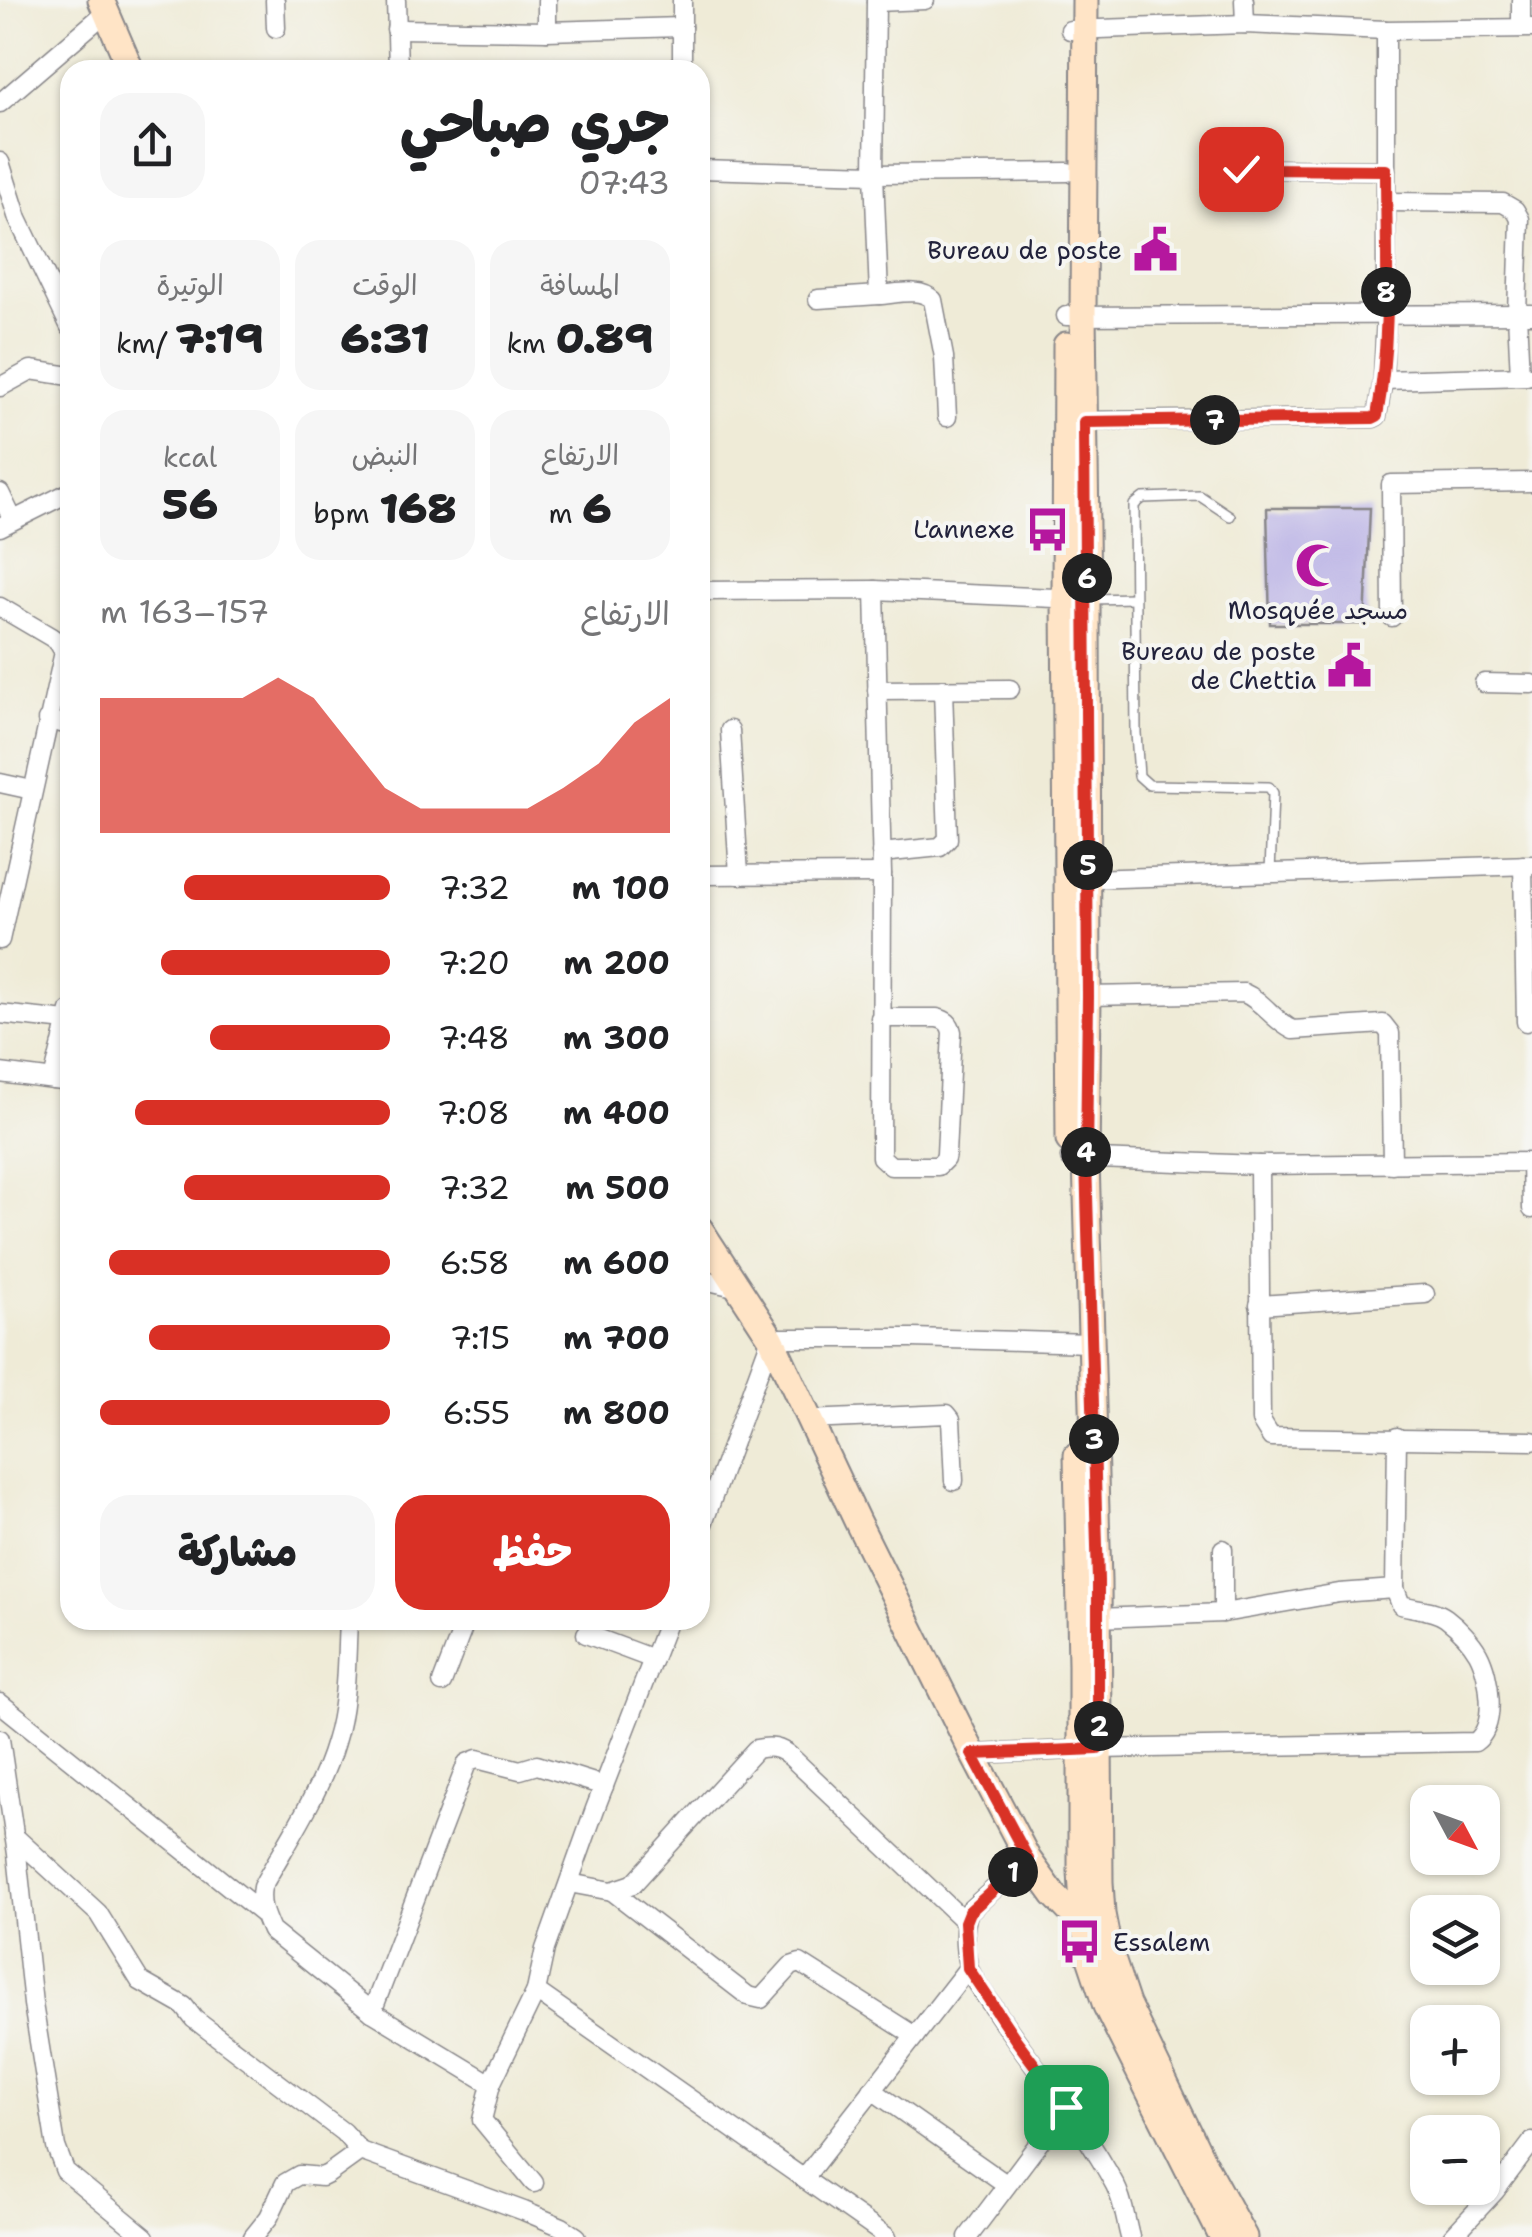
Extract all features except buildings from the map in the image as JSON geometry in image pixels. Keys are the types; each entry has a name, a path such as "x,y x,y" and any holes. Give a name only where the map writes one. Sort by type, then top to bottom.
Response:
{"main road":[{"path":"1069,0 1078,30 1078,1159"},
{"path":"1085,0 1078,30 1068,172 1084,422 1076,599 1088,879 1088,996 1071,1286 1082,1343 1098,1618 1081,1856 1084,1926 1106,2006 1222,2237"},
{"path":"103,6 127,60"},
{"path":"710,1244 770,1338 972,1754 1028,1859 1054,1895 1109,1950"},
{"path":"1082,1343 1090,1749 1102,1914 1126,2004 1244,2237"}],"street":[{"path":"275,0 276,28"},
{"path":"396,0 398,60"},
{"path":"547,0 547,31"},
{"path":"682,0 682,60"},
{"path":"880,295 874,174 876,1 924,0"},
{"path":"1244,0 1245,24"},
{"path":"1078,30 1245,24 1386,30 1526,28 1521,0"},
{"path":"0,103 103,6"},
{"path":"396,29 547,31 682,27"},
{"path":"1084,422 1377,416 1386,314 1386,30"},
{"path":"0,162 18,220 60,306"},
{"path":"710,169 874,174 1068,172"},
{"path":"1241,169 1386,170"},
{"path":"1383,380 1526,376 1520,219 1515,210 1503,204 1386,202"},
{"path":"818,299 920,292 928,295 933,300 944,357 947,417"},
{"path":"1075,315 1524,314"},
{"path":"0,387 31,370 60,374"},
{"path":"1392,618 1391,484 1532,482"},
{"path":"0,493 7,524 60,497"},
{"path":"710,591 875,590 1076,599"},
{"path":"875,590 882,874 880,1018 881,1157 891,1166 938,1166 946,1154 950,1025 937,1018 880,1018"},
{"path":"0,607 60,644"},
{"path":"0,940 4,899 60,676"},
{"path":"1484,683 1532,684"},
{"path":"878,690 1010,689"},
{"path":"881,854 940,847 948,839 942,690"},
{"path":"48,720 60,722"},
{"path":"730,730 738,875"},
{"path":"0,784 32,790"},
{"path":"1088,879 1528,865 1526,1022"},
{"path":"710,875 882,874"},
{"path":"1088,996 1244,992 1293,1030 1382,1024 1390,1033 1392,1164"},
{"path":"0,1014 60,1016"},
{"path":"0,1073 60,1081"},
{"path":"1078,1159 1259,1165 1531,1162 1532,1209"},
{"path":"1259,1165 1261,1421 1271,1436 1532,1441"},
{"path":"710,1281 739,1288"},
{"path":"1259,1305 1425,1294"},
{"path":"710,1504 770,1338 1082,1343"},
{"path":"808,1420 947,1414 952,1419 954,1481"},
{"path":"972,1754 1475,1742 1482,1737 1489,1722 1487,1683 1480,1656 1446,1618 1401,1605 1395,1589 1397,1437"},
{"path":"1223,1613 1224,1549"},
{"path":"1098,1618 1223,1613 1339,1593 1395,1589"},
{"path":"347,1630 342,1716 334,1745 314,1796 262,1886 262,1912 271,1931 372,2012 491,2084"},
{"path":"442,1683 462,1630"},
{"path":"534,2183 482,2120 491,2084 536,1991 569,1883 664,1630"},
{"path":"586,1634 653,1659"},
{"path":"0,1703 262,1912"},
{"path":"0,1739 33,2004 56,2147 65,2172 140,2235"},
{"path":"612,1891 632,1884 756,1749 776,1748 792,1757 965,1922"},
{"path":"372,2012 470,1760 477,1758 520,1770 538,1765 604,1786"},
{"path":"14,1836 98,1913 140,1981 184,2006 194,2019 343,2132 360,2151 536,2216 578,2237"},
{"path":"1028,1859 969,1912 965,1922 968,1968 1066,2107 1116,2186 1130,2237"},
{"path":"569,1883 612,1891 748,1996 761,1999 791,1966 800,1963 915,2036"},
{"path":"804,2178 968,1968"},
{"path":"536,1991 886,2237"},
{"path":"872,2090 1006,2184"},
{"path":"968,2237 1066,2107"},
{"path":"1452,2237 1532,2142"},
{"path":"252,2237 269,2217 285,2182 299,2175 322,2177 360,2151"}],"lane":[{"path":"1230,516 1200,496 1143,498 1134,506 1138,776 1149,784 1269,786 1270,874"},
{"path":"1076,599 1134,598"}],"place":[{"name":"Bureau de poste","path":"1155,250"},
{"name":"L'annexe","path":"1048,529"},
{"name":"Mosquée مسجد","path":"1318,566"},
{"name":"Bureau de poste de Chettia","path":"1349,665"},
{"name":"Essalem","path":"1080,1942"}],"route":[{"path":"1066,2107 968,1968 965,1922 969,1912 1028,1859 972,1754 1098,1749 1098,1581 1086,1160 1084,422 1373,418 1377,416 1383,380 1386,170 1241,169"}]}
